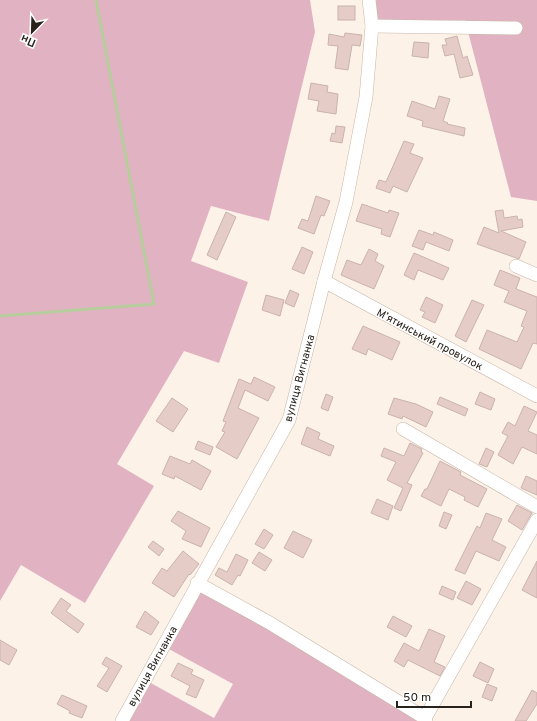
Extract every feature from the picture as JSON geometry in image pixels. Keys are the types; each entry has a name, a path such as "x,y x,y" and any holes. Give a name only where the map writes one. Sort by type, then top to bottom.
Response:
{"street":[{"name":"вулиця Вигнанка","path":"122,721 146,680 197,582 289,420 324,281 346,202 366,97 372,26 369,0"},
{"path":"372,26 516,28"},
{"path":"516,266 537,275"},
{"name":"Мʼятинський провулок","path":"324,281 537,396"},
{"path":"403,429 537,506"},
{"path":"197,582 268,622 426,720 537,520"}],"shaded area":[{"path":"0,0 310,0 315,32 269,221 211,206 191,261 248,282 219,363 184,351 117,464 154,486 85,603 21,565 0,601"},
{"path":"373,0 537,0 537,201 511,197 465,20 377,21"},
{"path":"199,588 423,721 126,721 149,682 214,718 233,684 167,648"}],"building":[{"path":"338,6 355,6 355,20 338,20"},
{"path":"345,33 362,35 360,46 352,45 348,70 335,68 338,46 328,45 329,34 344,37"},
{"path":"457,36 463,58 467,56 473,75 460,78 454,54 445,56 442,45 447,45 445,39"},
{"path":"414,42 429,43 428,58 412,56"},
{"path":"311,83 328,86 327,92 338,94 336,114 317,111 319,101 308,99"},
{"path":"439,96 450,99 443,121 448,123 447,124 465,128 464,136 422,126 423,121 407,116 412,101 435,109"},
{"path":"336,126 345,127 342,143 330,141 332,133 335,134"},
{"path":"404,141 414,144 410,153 423,158 407,192 393,186 390,193 376,188 379,180 386,182"},
{"path":"316,196 330,201 324,216 321,215 314,234 298,228 302,219 308,221"},
{"path":"362,204 388,213 389,210 399,213 390,237 381,234 382,229 356,221"},
{"path":"503,210 504,218 517,216 518,220 522,219 523,227 501,231 526,242 519,259 477,244 484,227 499,233 495,211"},
{"path":"226,212 236,217 217,260 207,255"},
{"path":"419,230 433,235 434,232 453,240 449,251 426,242 423,250 412,246"},
{"path":"302,247 313,252 304,274 292,269"},
{"path":"369,249 378,254 375,261 384,266 374,289 341,275 347,260 361,265"},
{"path":"414,253 449,268 443,280 418,270 414,280 404,275"},
{"path":"500,270 520,278 516,289 537,297 537,344 533,343 521,369 479,349 487,330 517,342 524,327 521,326 527,311 504,302 509,291 494,285"},
{"path":"290,290 299,294 294,307 285,303"},
{"path":"266,295 284,300 280,316 262,310"},
{"path":"426,297 443,305 435,323 422,317 425,312 420,310"},
{"path":"472,300 484,305 466,342 455,336"},
{"path":"363,326 400,342 392,360 368,349 366,355 352,349"},
{"path":"254,377 275,387 268,401 245,390 238,408 259,418 237,459 216,447 225,432 222,431 226,422 223,421 239,379 251,384"},
{"path":"480,392 495,399 491,410 475,404"},
{"path":"326,394 333,397 328,411 321,408"},
{"path":"440,397 468,409 465,416 437,404"},
{"path":"172,398 188,409 173,432 156,421"},
{"path":"394,398 416,404 433,412 426,427 403,416 402,419 388,414"},
{"path":"524,406 537,412 528,431 537,435 537,454 522,447 513,464 498,455 508,436 502,433 508,422 515,426"},
{"path":"307,427 320,433 318,439 334,446 330,456 301,444"},
{"path":"198,441 213,447 210,455 195,449"},
{"path":"410,443 422,449 421,452 423,453 407,483 412,485 401,511 394,508 403,488 387,480 396,462 381,456 384,448 404,456"},
{"path":"486,448 494,452 487,467 479,464"},
{"path":"170,456 190,464 192,460 211,471 201,490 175,476 174,479 162,474"},
{"path":"440,461 461,472 460,475 487,489 478,507 464,500 465,497 449,489 441,506 421,496 425,489 427,489"},
{"path":"526,476 537,481 537,495 521,488"},
{"path":"377,499 393,506 388,520 371,513"},
{"path":"517,505 532,513 522,530 508,521"},
{"path":"178,511 210,528 201,547 182,539 186,531 171,521"},
{"path":"444,512 452,515 446,529 439,526"},
{"path":"486,513 502,519 492,540 506,547 499,561 476,551 465,574 455,570 477,526 480,528"},
{"path":"264,529 273,535 264,549 255,544"},
{"path":"293,531 312,540 303,558 284,548"},
{"path":"153,541 164,549 159,556 148,547"},
{"path":"183,551 199,564 190,575 189,574 174,597 152,583 162,568 167,571"},
{"path":"259,552 272,560 265,571 252,563"},
{"path":"236,554 248,560 240,576 238,575 232,585 215,575 219,568 227,572"},
{"path":"537,561 537,598 522,590"},
{"path":"466,581 481,589 472,605 457,598"},
{"path":"442,586 456,592 453,600 439,594"},
{"path":"61,598 71,605 66,611 84,624 78,633 51,613"},
{"path":"145,611 159,622 151,635 136,627"},
{"path":"393,616 412,626 406,637 387,627"},
{"path":"429,629 445,636 434,662 445,667 440,676 408,660 404,667 394,661 404,643 419,651"},
{"path":"0,640 17,650 9,665 0,660"},
{"path":"106,657 122,666 107,692 97,686 109,668 102,664"},
{"path":"480,662 494,669 488,683 473,676"},
{"path":"178,663 193,670 191,674 204,680 196,698 186,694 190,686 171,676"},
{"path":"487,684 497,688 492,701 482,697"},
{"path":"532,690 537,693 537,704 526,721 515,721"},
{"path":"62,695 87,706 82,718 69,713 70,711 57,704"}],"waterway":[{"path":"0,316 154,304 96,0"}]}
